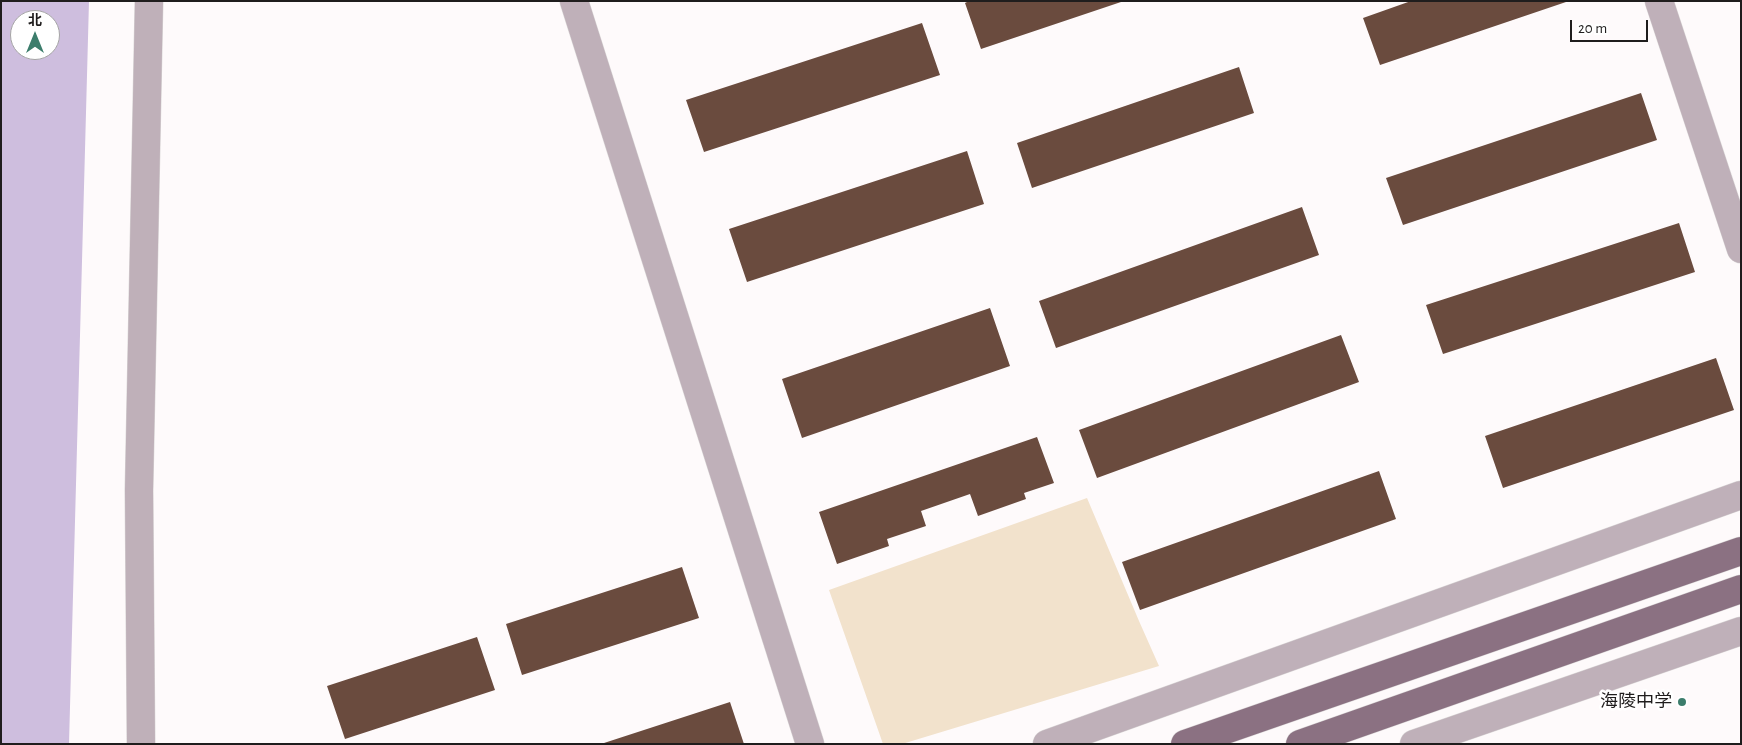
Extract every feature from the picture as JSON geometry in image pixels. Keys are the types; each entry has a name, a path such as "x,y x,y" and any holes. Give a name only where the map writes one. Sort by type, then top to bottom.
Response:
{"main road":[{"path":"1185,744 1741,551"},
{"path":"1300,744 1741,589"}],"street":[{"path":"141,744 139,490 149,1"},
{"path":"574,1 810,744"},
{"path":"1660,1 1741,249"},
{"path":"1047,744 1741,495"},
{"path":"1414,744 1741,631"}],"shaded area":[{"path":"1,1 89,1 69,744 1,744"},
{"path":"1087,498 1159,666 902,744 883,744 829,590"}],"building":[{"path":"969,1 1121,2 981,49 965,3"},
{"path":"1411,1 1566,2 1380,65 1363,18"},
{"path":"922,23 940,75 704,152 686,100"},
{"path":"1239,67 1254,113 1032,188 1017,143"},
{"path":"1641,93 1657,140 1403,225 1386,178"},
{"path":"967,151 984,204 747,282 729,229"},
{"path":"1302,207 1319,255 1056,348 1039,301"},
{"path":"1679,223 1695,272 1443,354 1426,305"},
{"path":"990,308 1010,366 802,438 782,379"},
{"path":"1341,335 1359,382 1097,478 1079,430"},
{"path":"1716,358 1734,410 1503,488 1485,436"},
{"path":"1037,437 1054,483 1024,493 1026,499 978,516 970,494 921,511 926,526 887,539 889,546 837,564 819,512"},
{"path":"1379,471 1396,519 1140,610 1122,562"},
{"path":"682,567 699,618 522,675 506,624"},
{"path":"477,637 495,690 345,739 327,686"},
{"path":"730,702 744,744 604,744 604,743"}],"place":[{"name":"海陵中学","path":"1682,702"}]}
